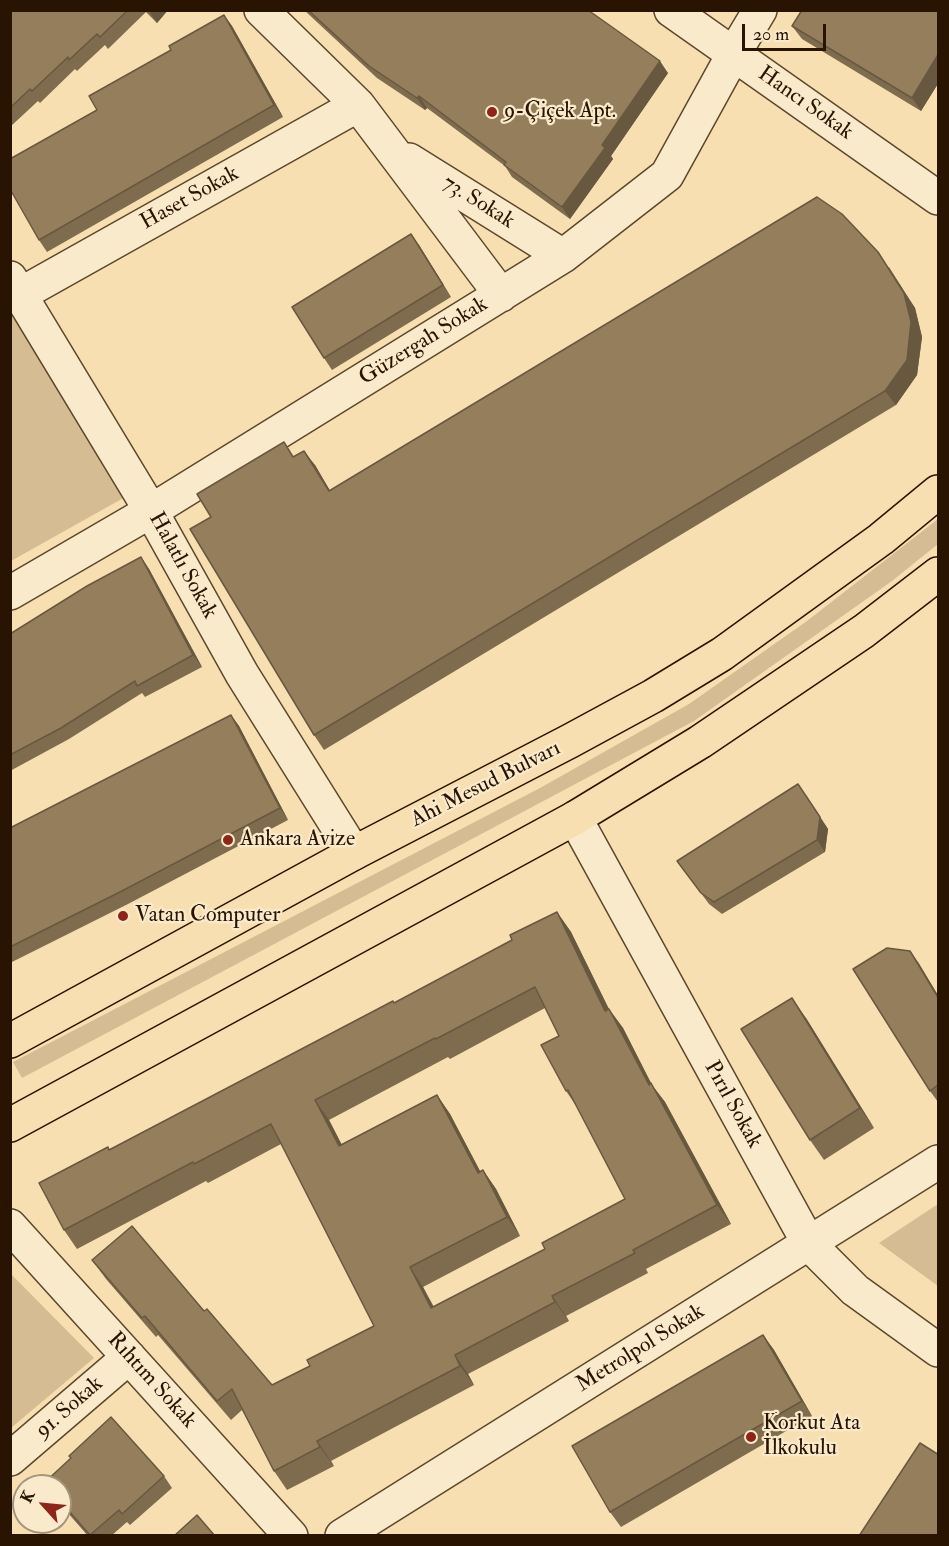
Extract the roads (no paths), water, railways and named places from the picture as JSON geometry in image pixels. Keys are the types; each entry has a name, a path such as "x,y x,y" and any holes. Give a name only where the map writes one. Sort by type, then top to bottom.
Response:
{"main road":[{"name":"Ahi Mesud Bulvarı","path":"11,1041 354,853 653,696 722,654 881,539 939,492"},
{"path":"10,1125 575,818 700,742 864,631 939,574"}],"street":[{"name":"73. Sokak","path":"261,10 358,105 501,295"},
{"name":"Hancı Sokak","path":"671,10 939,198"},
{"name":"Güzergah Sokak","path":"10,593 151,511 563,256 666,175 760,10"},
{"name":"Haset Sokak","path":"16,286 358,105"},
{"name":"73. Sokak","path":"392,149 563,256"},
{"name":"Halatlı Sokak","path":"16,286 151,511 242,674 354,853"},
{"name":"Pırıl Sokak","path":"575,818 809,1244 855,1290 939,1350"},
{"name":"Metrolpol Sokak","path":"342,1536 939,1162"},
{"name":"Rıhtım Sokak","path":"10,1226 291,1536"},
{"name":"91. Sokak","path":"10,1459 129,1357"}],"place":[{"name":"9-Çiçek Apt.","path":"492,112"},
{"name":"Ankara Avize","path":"228,840"},
{"name":"Vatan Computer","path":"123,916"},
{"name":"Korkut Ata İlkokulu","path":"751,1437"}]}
